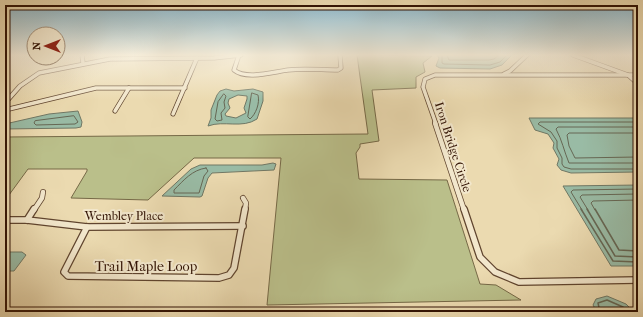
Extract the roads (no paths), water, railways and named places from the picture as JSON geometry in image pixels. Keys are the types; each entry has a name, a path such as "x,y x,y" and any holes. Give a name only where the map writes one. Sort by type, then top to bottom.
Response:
{"street":[{"path":"5,103 32,76 53,70"},
{"path":"173,114 192,70"},
{"path":"234,70 238,74 266,74 289,70 338,70"},
{"path":"501,75 509,70"},
{"path":"518,70 527,75"},
{"path":"607,70 608,75"},
{"name":"Iron Bridge Circle","path":"614,70 628,75 638,84"},
{"name":"Iron Bridge Circle","path":"638,75 435,75 425,79 423,83 423,87 480,257 495,272 519,282 638,280"},
{"path":"115,111 129,88"},
{"path":"5,110 86,90 184,88"},
{"path":"27,220 42,198 43,192"},
{"path":"243,198 246,203 243,226"},
{"name":"Wembley Place","path":"5,220 27,220 87,227 243,226"},
{"name":"Trail Maple Loop","path":"87,227 64,272 68,276 219,278 229,275 234,268 243,226"}],"water":[{"path":"226,89 234,91 253,89 263,92 263,101 257,119 251,122 239,124 214,124 208,126 211,118 211,110 220,91","holes":["238,95 247,96 244,108 246,113 236,118 226,116 225,114 230,108 228,103 229,99"]},
{"path":"78,111 82,122 81,127 5,129 5,124 49,114"},
{"path":"529,118 638,118 638,172 571,173 561,170 557,165 559,159 553,148 554,143 548,134 535,130"},
{"path":"273,163 276,164 274,170 212,173 208,178 202,196 200,197 162,196 191,169 200,165 262,165"},
{"path":"638,185 638,266 611,266 563,186"},
{"path":"5,252 22,252 26,255 14,271 5,271"},
{"path":"607,296 626,304 634,312 597,312 593,305 596,299"}]}
